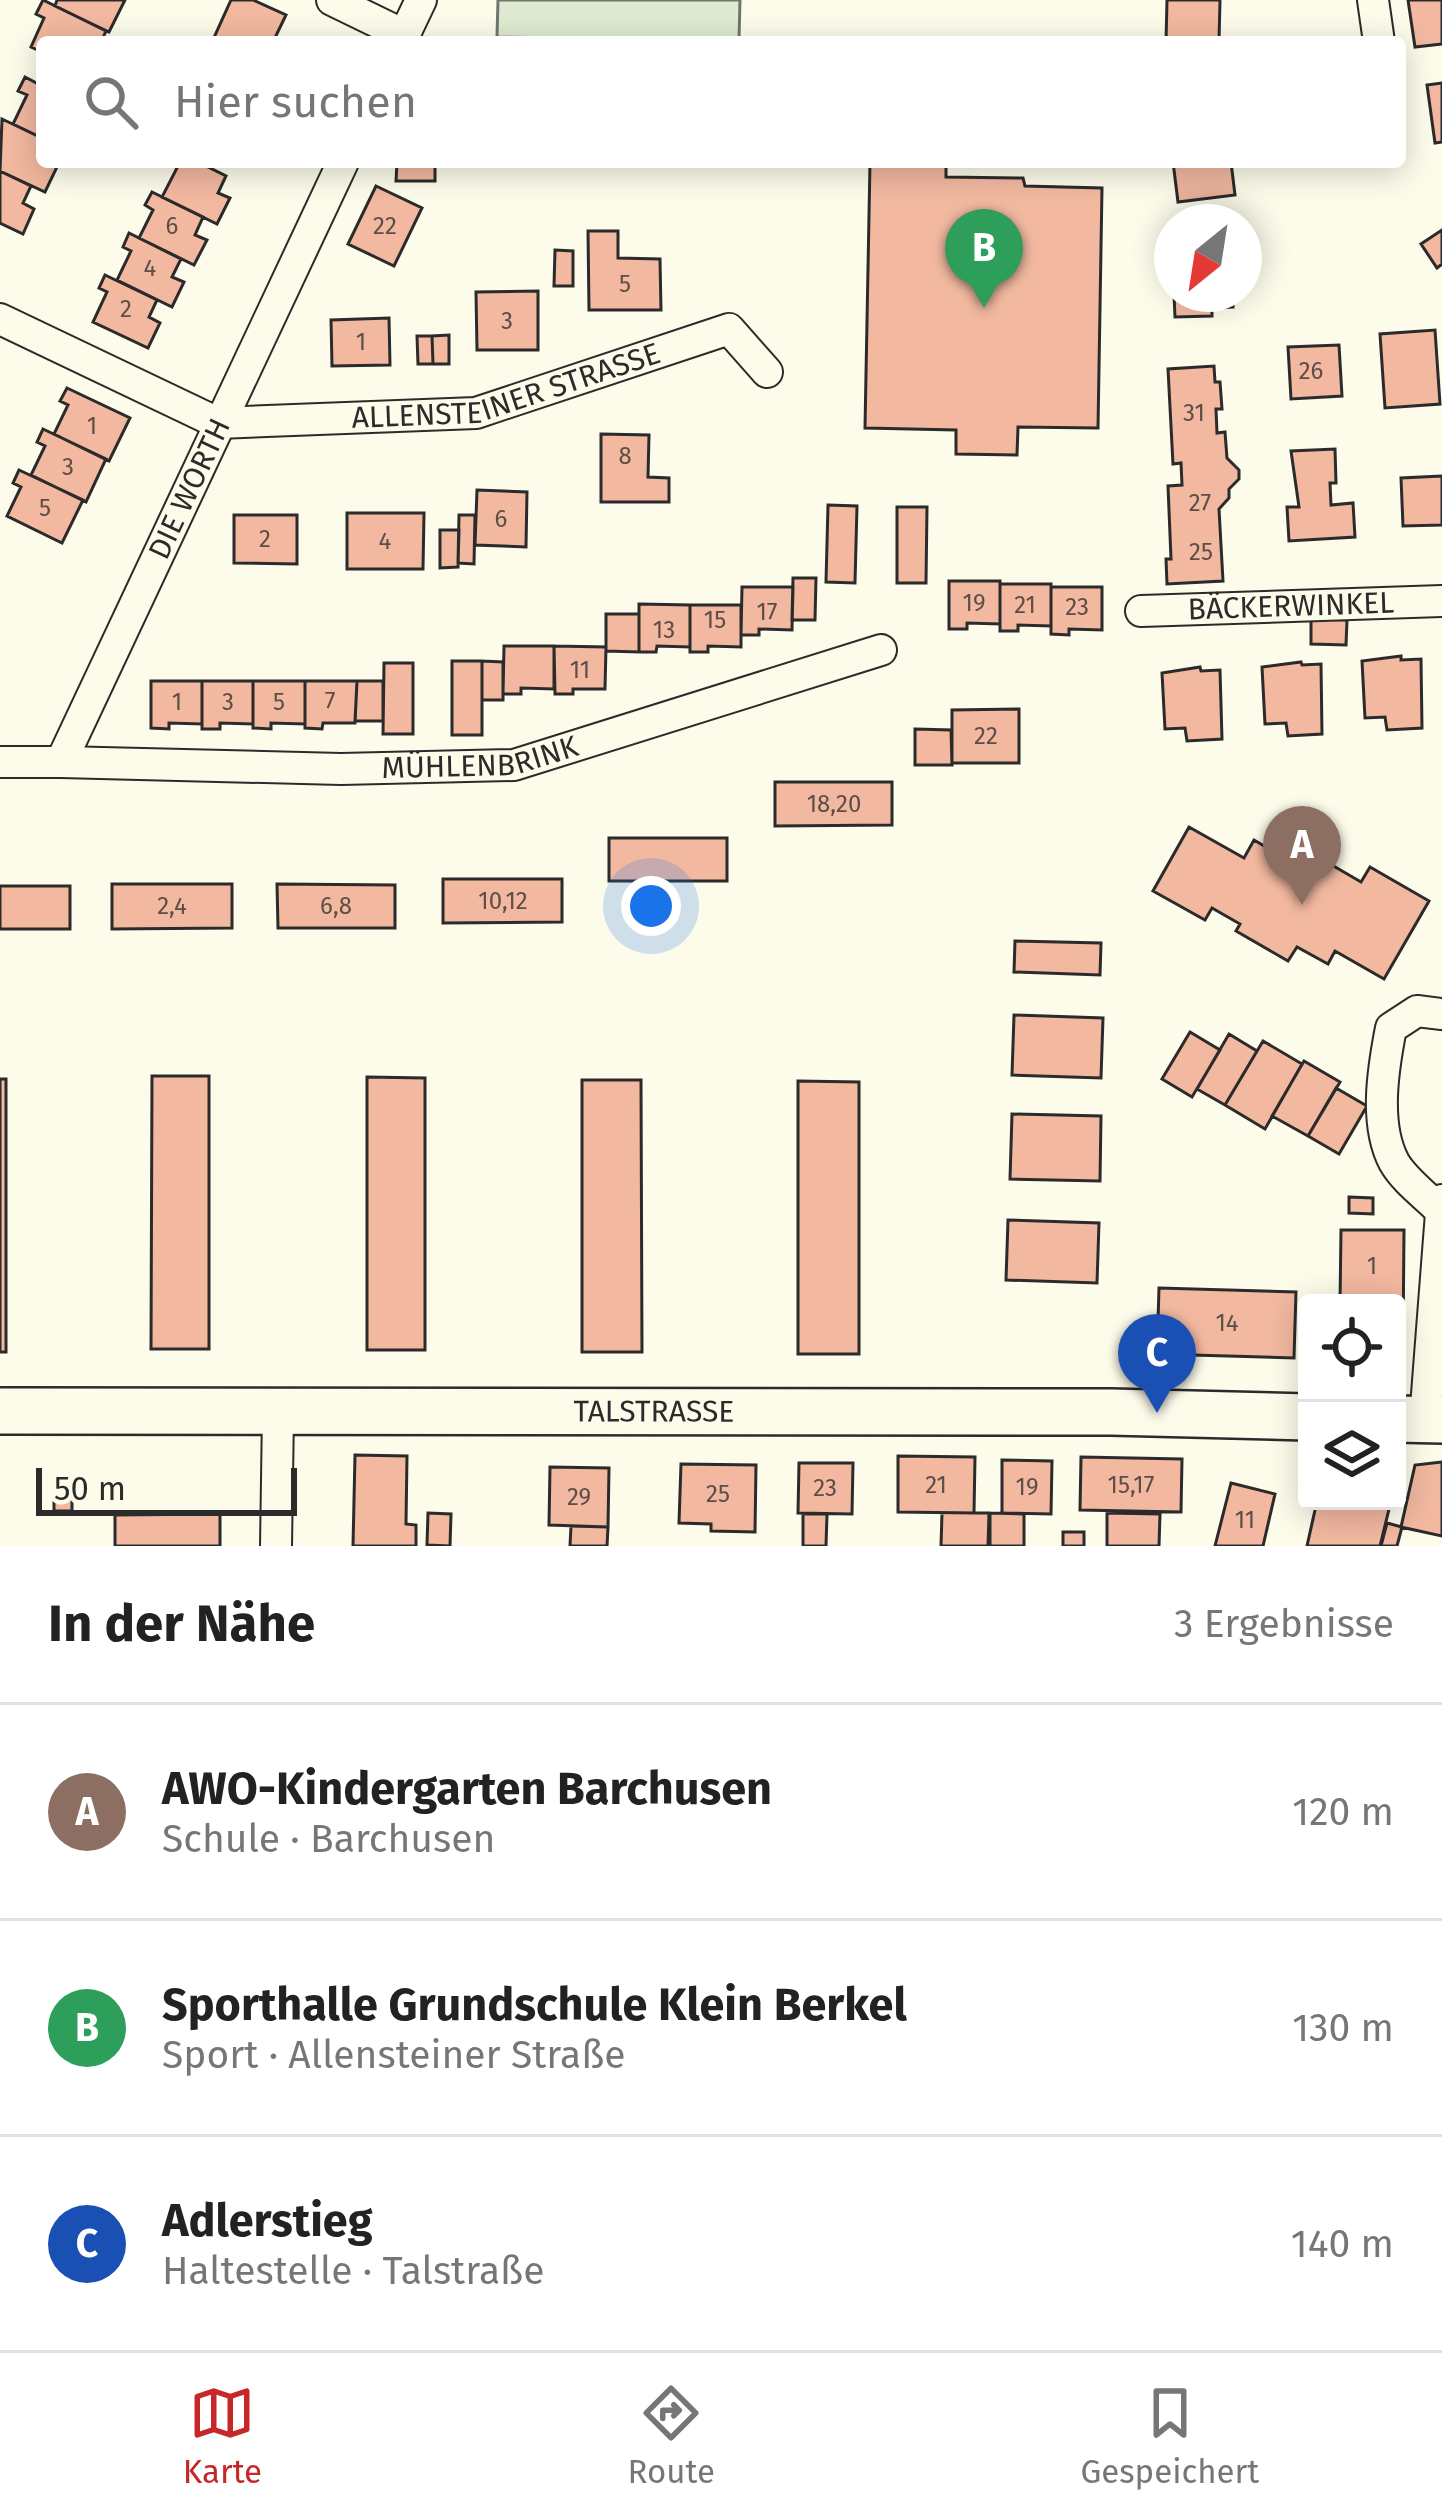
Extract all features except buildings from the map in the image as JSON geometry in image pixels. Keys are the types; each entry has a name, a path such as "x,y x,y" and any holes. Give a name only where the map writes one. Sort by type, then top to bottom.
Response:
{"street":[{"path":"332,0 397,36"},
{"path":"403,36 421,0"},
{"path":"1373,0 1377,36"},
{"name":"DIE WORTH","path":"61,762 340,168"},
{"path":"0,319 218,423"},
{"name":"ALLENSTEINER STRASSE","path":"218,423 476,413 729,329 767,372"},
{"name":"BÄCKERWINKEL","path":"1141,611 1442,601"},
{"name":"MÜHLENBRINK","path":"61,762 341,769 514,765 881,650"},
{"path":"0,762 61,762"},
{"path":"1441,1211 1395,1165 1383,1132 1384,1063 1391,1028 1417,1011 1442,1014"},
{"path":"1422,1420 1442,1201"},
{"name":"TALSTRASSE","path":"0,1411 1112,1412 1298,1417"},
{"path":"276,1546 278,1413"}],"green space":[{"path":"498,0 740,0 739,36 497,36"}],"place":[{"name":"Sporthalle Grundschule Klein Berkel","path":"984,308"},
{"name":"AWO-Kindergarten Barchusen","path":"1302,905"},
{"name":"Adlerstieg","path":"1157,1413"}]}
